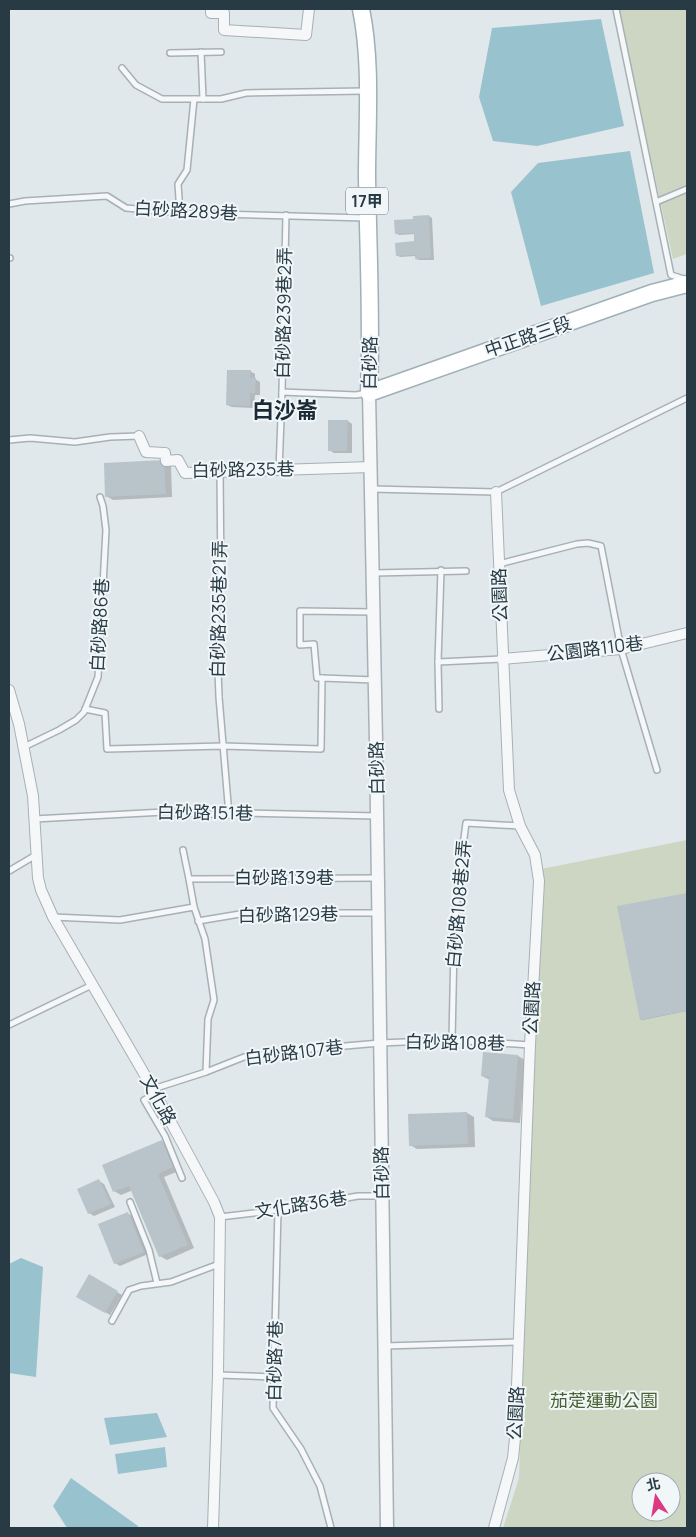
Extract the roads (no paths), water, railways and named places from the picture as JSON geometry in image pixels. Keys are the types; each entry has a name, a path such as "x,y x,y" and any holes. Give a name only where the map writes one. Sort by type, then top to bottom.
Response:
{"main road":[{"name":"白砂路","path":"361,9 366,38 371,352 369,393"},
{"name":"中正路三段","path":"369,393 687,282"}],"street":[{"path":"211,9 212,13 224,13 224,30 306,35 309,9"},
{"name":"白砂路","path":"369,393 374,612 387,1528"},
{"name":"白砂路235巷","path":"139,436 146,452 165,453 166,461 178,460 185,474 371,467"},
{"name":"公園路","path":"494,1528 513,1458 530,1045 539,880 536,855 520,826 508,790 496,492"},
{"name":"公園路110巷","path":"502,659 621,649 687,633"},
{"name":"文化路","path":"9,690 19,724 34,796 36,855 41,890 53,917 154,1091 214,1202 220,1217 218,1375 213,1528"}],"lane":[{"path":"616,9 671,275 687,282"},
{"path":"201,52 203,99"},
{"path":"170,53 221,52"},
{"path":"122,68 136,85 162,99 221,99 246,92 367,91"},
{"path":"180,213 178,184 187,170 194,99"},
{"path":"656,202 687,189"},
{"name":"白砂路289巷","path":"9,204 25,201 107,196 126,208 180,213 368,218"},
{"name":"白砂路239巷2弄","path":"279,471 286,216"},
{"path":"282,392 369,393"},
{"path":"372,489 496,492 687,398"},
{"path":"9,440 30,438 75,442 110,436 139,436"},
{"name":"白砂路235巷21弄","path":"220,472 221,583 216,619 219,697 229,815"},
{"name":"白砂路86巷","path":"24,748 76,720 85,709 98,677 106,530 100,497"},
{"path":"499,564 577,544 588,543 602,546 621,649 657,770"},
{"path":"373,573 441,570 466,571"},
{"path":"439,709 438,662 441,570"},
{"path":"374,612 300,611 300,646 314,644 317,678 375,680"},
{"path":"438,662 502,659"},
{"path":"85,709 105,713 107,749 223,746 321,749 322,678"},
{"name":"白砂路151巷","path":"34,819 164,812 229,815 243,813 377,816"},
{"name":"白砂路108巷2弄","path":"452,1040 454,946 458,884 466,823 520,826"},
{"path":"183,850 190,878 194,907 205,940 214,1000 208,1019 206,1072"},
{"path":"9,871 36,855"},
{"name":"白砂路139巷","path":"190,878 378,878"},
{"path":"53,917 120,920 194,907"},
{"name":"白砂路129巷","path":"198,921 240,914 378,913"},
{"path":"9,1025 92,984"},
{"name":"白砂路108巷","path":"380,1043 452,1040 530,1045"},
{"name":"白砂路107巷","path":"154,1091 244,1057 287,1051 380,1043"},
{"path":"154,1091 144,1100 165,1136 182,1178"},
{"name":"文化路36巷","path":"220,1217 278,1210 358,1196 383,1196"},
{"path":"130,1202 149,1250 157,1283"},
{"name":"白砂路7巷","path":"278,1210 273,1408 301,1449 320,1486 331,1528"},
{"path":"112,1321 129,1290 141,1286 170,1282 220,1264"},
{"path":"385,1346 519,1342"},
{"path":"218,1375 274,1377"}],"water":[{"path":"601,19 624,126 537,146 493,141 479,97 492,28"},
{"path":"630,151 654,273 541,306 511,192 538,163"},
{"path":"21,1258 43,1267 36,1377 9,1373 9,1264"},
{"path":"157,1413 167,1437 110,1445 104,1418"},
{"path":"165,1447 167,1467 118,1474 115,1454"},
{"path":"71,1478 138,1526 138,1528 67,1528 53,1506"}],"district":[{"name":"白沙崙","path":"285,410"}],"park label":[{"name":"茄萣運動公園","path":"604,1401"}]}
